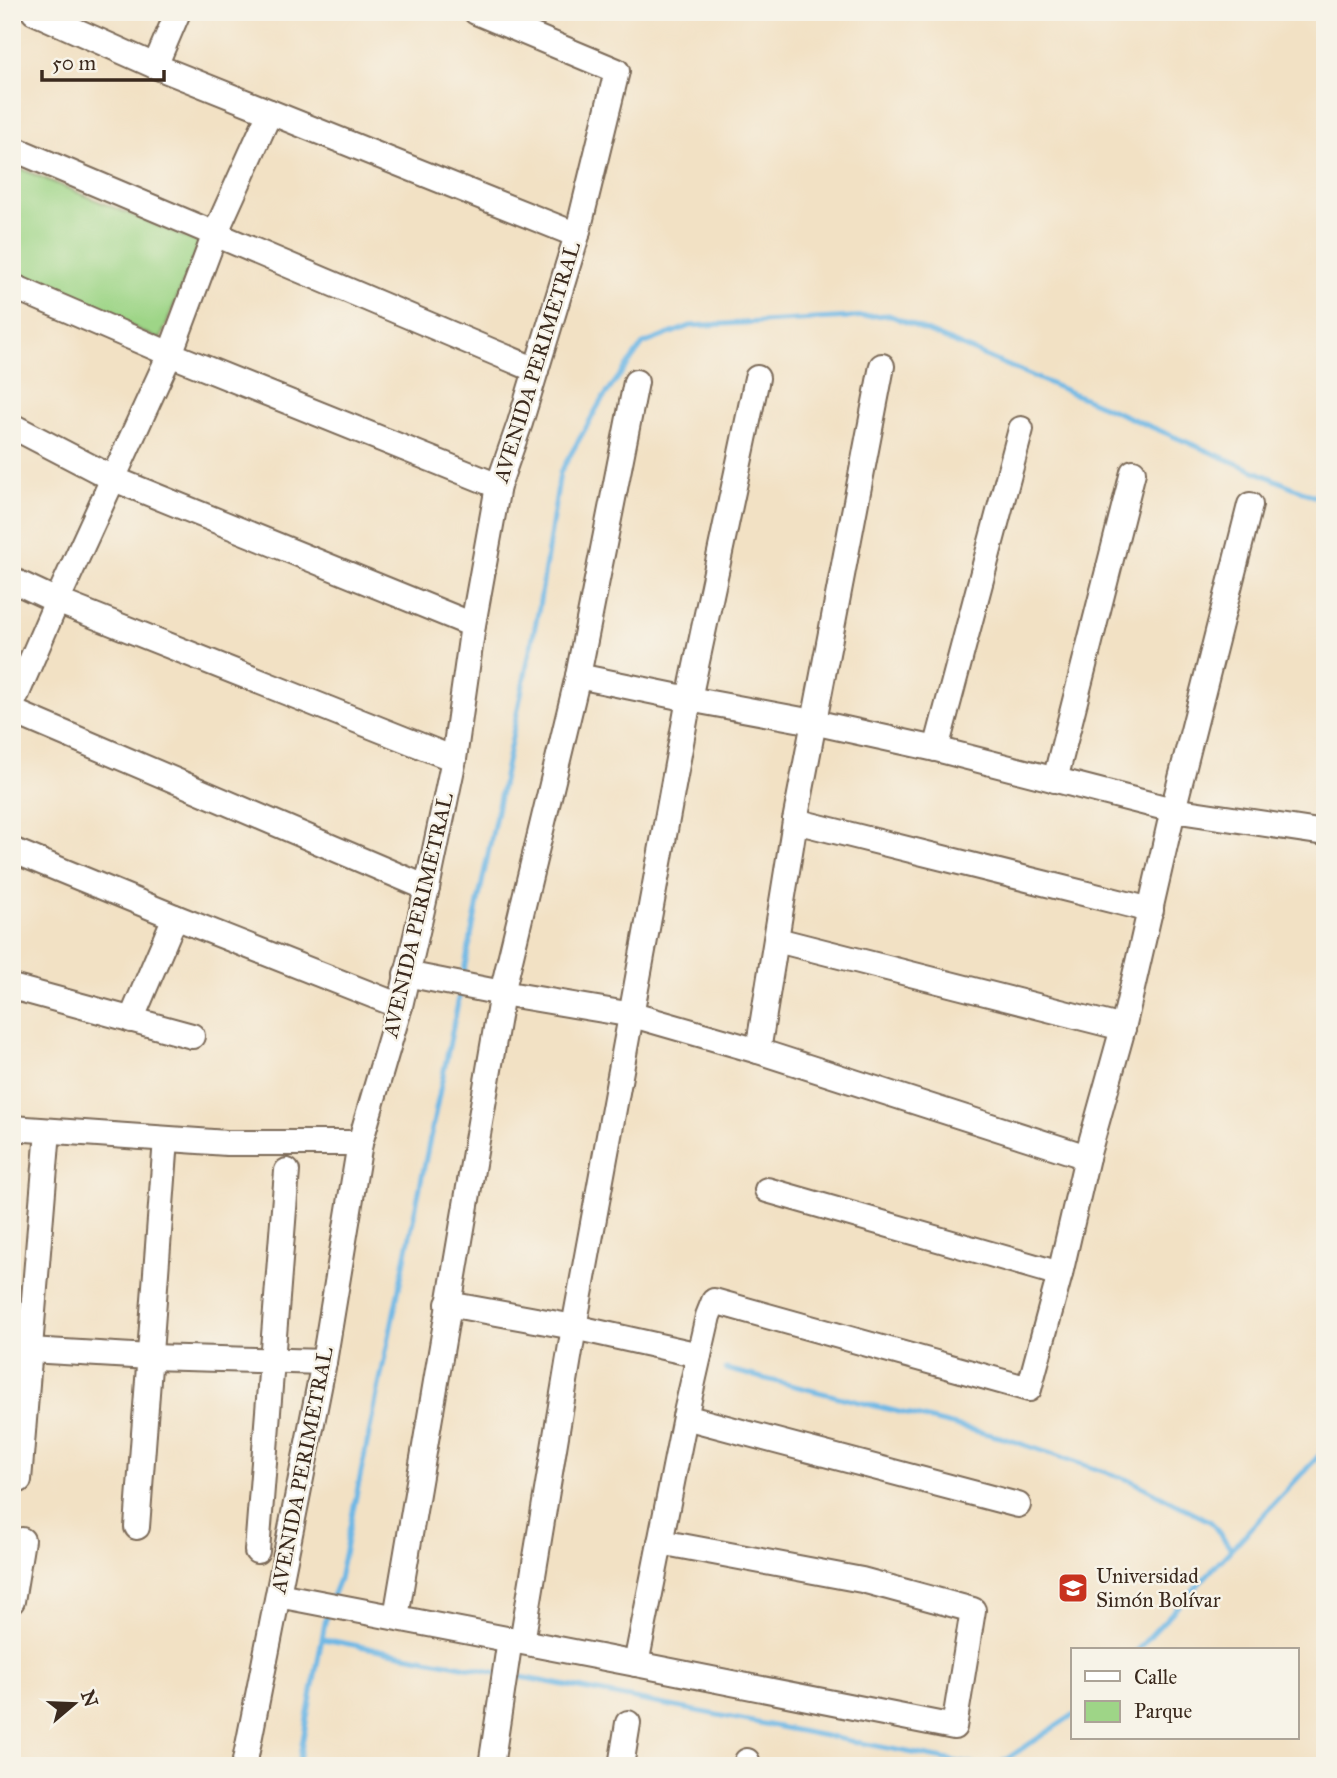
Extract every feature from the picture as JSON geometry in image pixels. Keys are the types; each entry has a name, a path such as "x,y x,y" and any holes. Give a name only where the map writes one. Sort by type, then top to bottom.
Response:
{"street":[{"path":"34,12 155,65 577,235"},
{"path":"155,65 178,12"},
{"name":"AVENIDA PERIMETRAL","path":"244,1766 324,1362 360,1143 400,1006 418,976 427,888 454,759 473,625 498,486 577,235 617,71 476,12"},
{"path":"12,705 170,354 215,234 270,112"},
{"path":"12,148 536,370"},
{"path":"12,286 170,354 498,486"},
{"path":"758,1051 795,821 882,366"},
{"path":"491,1766 500,1702 574,1327 690,699 757,378"},
{"path":"396,1617 448,1304 492,991 578,676 636,382"},
{"path":"12,426 114,479 473,625"},
{"path":"936,749 1021,429"},
{"path":"1055,780 1133,472"},
{"path":"636,1664 685,1417 708,1316 714,1301 1028,1389 1123,1028 1173,810 1250,505"},
{"path":"12,580 57,601 454,759"},
{"path":"578,676 936,749 1173,810 1325,833"},
{"path":"12,710 427,888"},
{"path":"795,821 1151,909"},
{"path":"12,850 400,1006"},
{"path":"131,1020 175,917"},
{"path":"777,940 1123,1028"},
{"path":"418,976 633,1015 758,1051 1087,1157"},
{"path":"12,986 192,1036"},
{"path":"12,1128 227,1143 360,1143"},
{"path":"19,1479 21,1350 48,1131"},
{"path":"137,1527 166,1139"},
{"path":"257,1551 287,1171"},
{"path":"767,1189 1060,1274"},
{"path":"448,1304 574,1327 699,1355"},
{"path":"21,1350 324,1362"},
{"path":"685,1417 1018,1505"},
{"path":"12,1601 22,1540"},
{"path":"278,1595 954,1727 973,1610 862,1580 660,1542"},
{"path":"621,1766 628,1723"}],"green space":[{"path":"12,165 199,243 160,340 12,270"}],"waterway":[{"path":"462,980 539,607 560,473 601,401 643,344 690,326 889,315 1325,501"},
{"path":"331,1599 339,1579 460,993"},
{"path":"726,1369 1004,1438 1132,1481 1211,1522 1231,1549"},
{"path":"1139,1648 1325,1449"},
{"path":"298,1766 327,1612"},
{"path":"323,1639 498,1673"},
{"path":"511,1675 980,1766"},
{"path":"996,1766 1071,1716"}],"place":[{"name":"Universidad Simón Bolívar","path":"1073,1588"}]}
